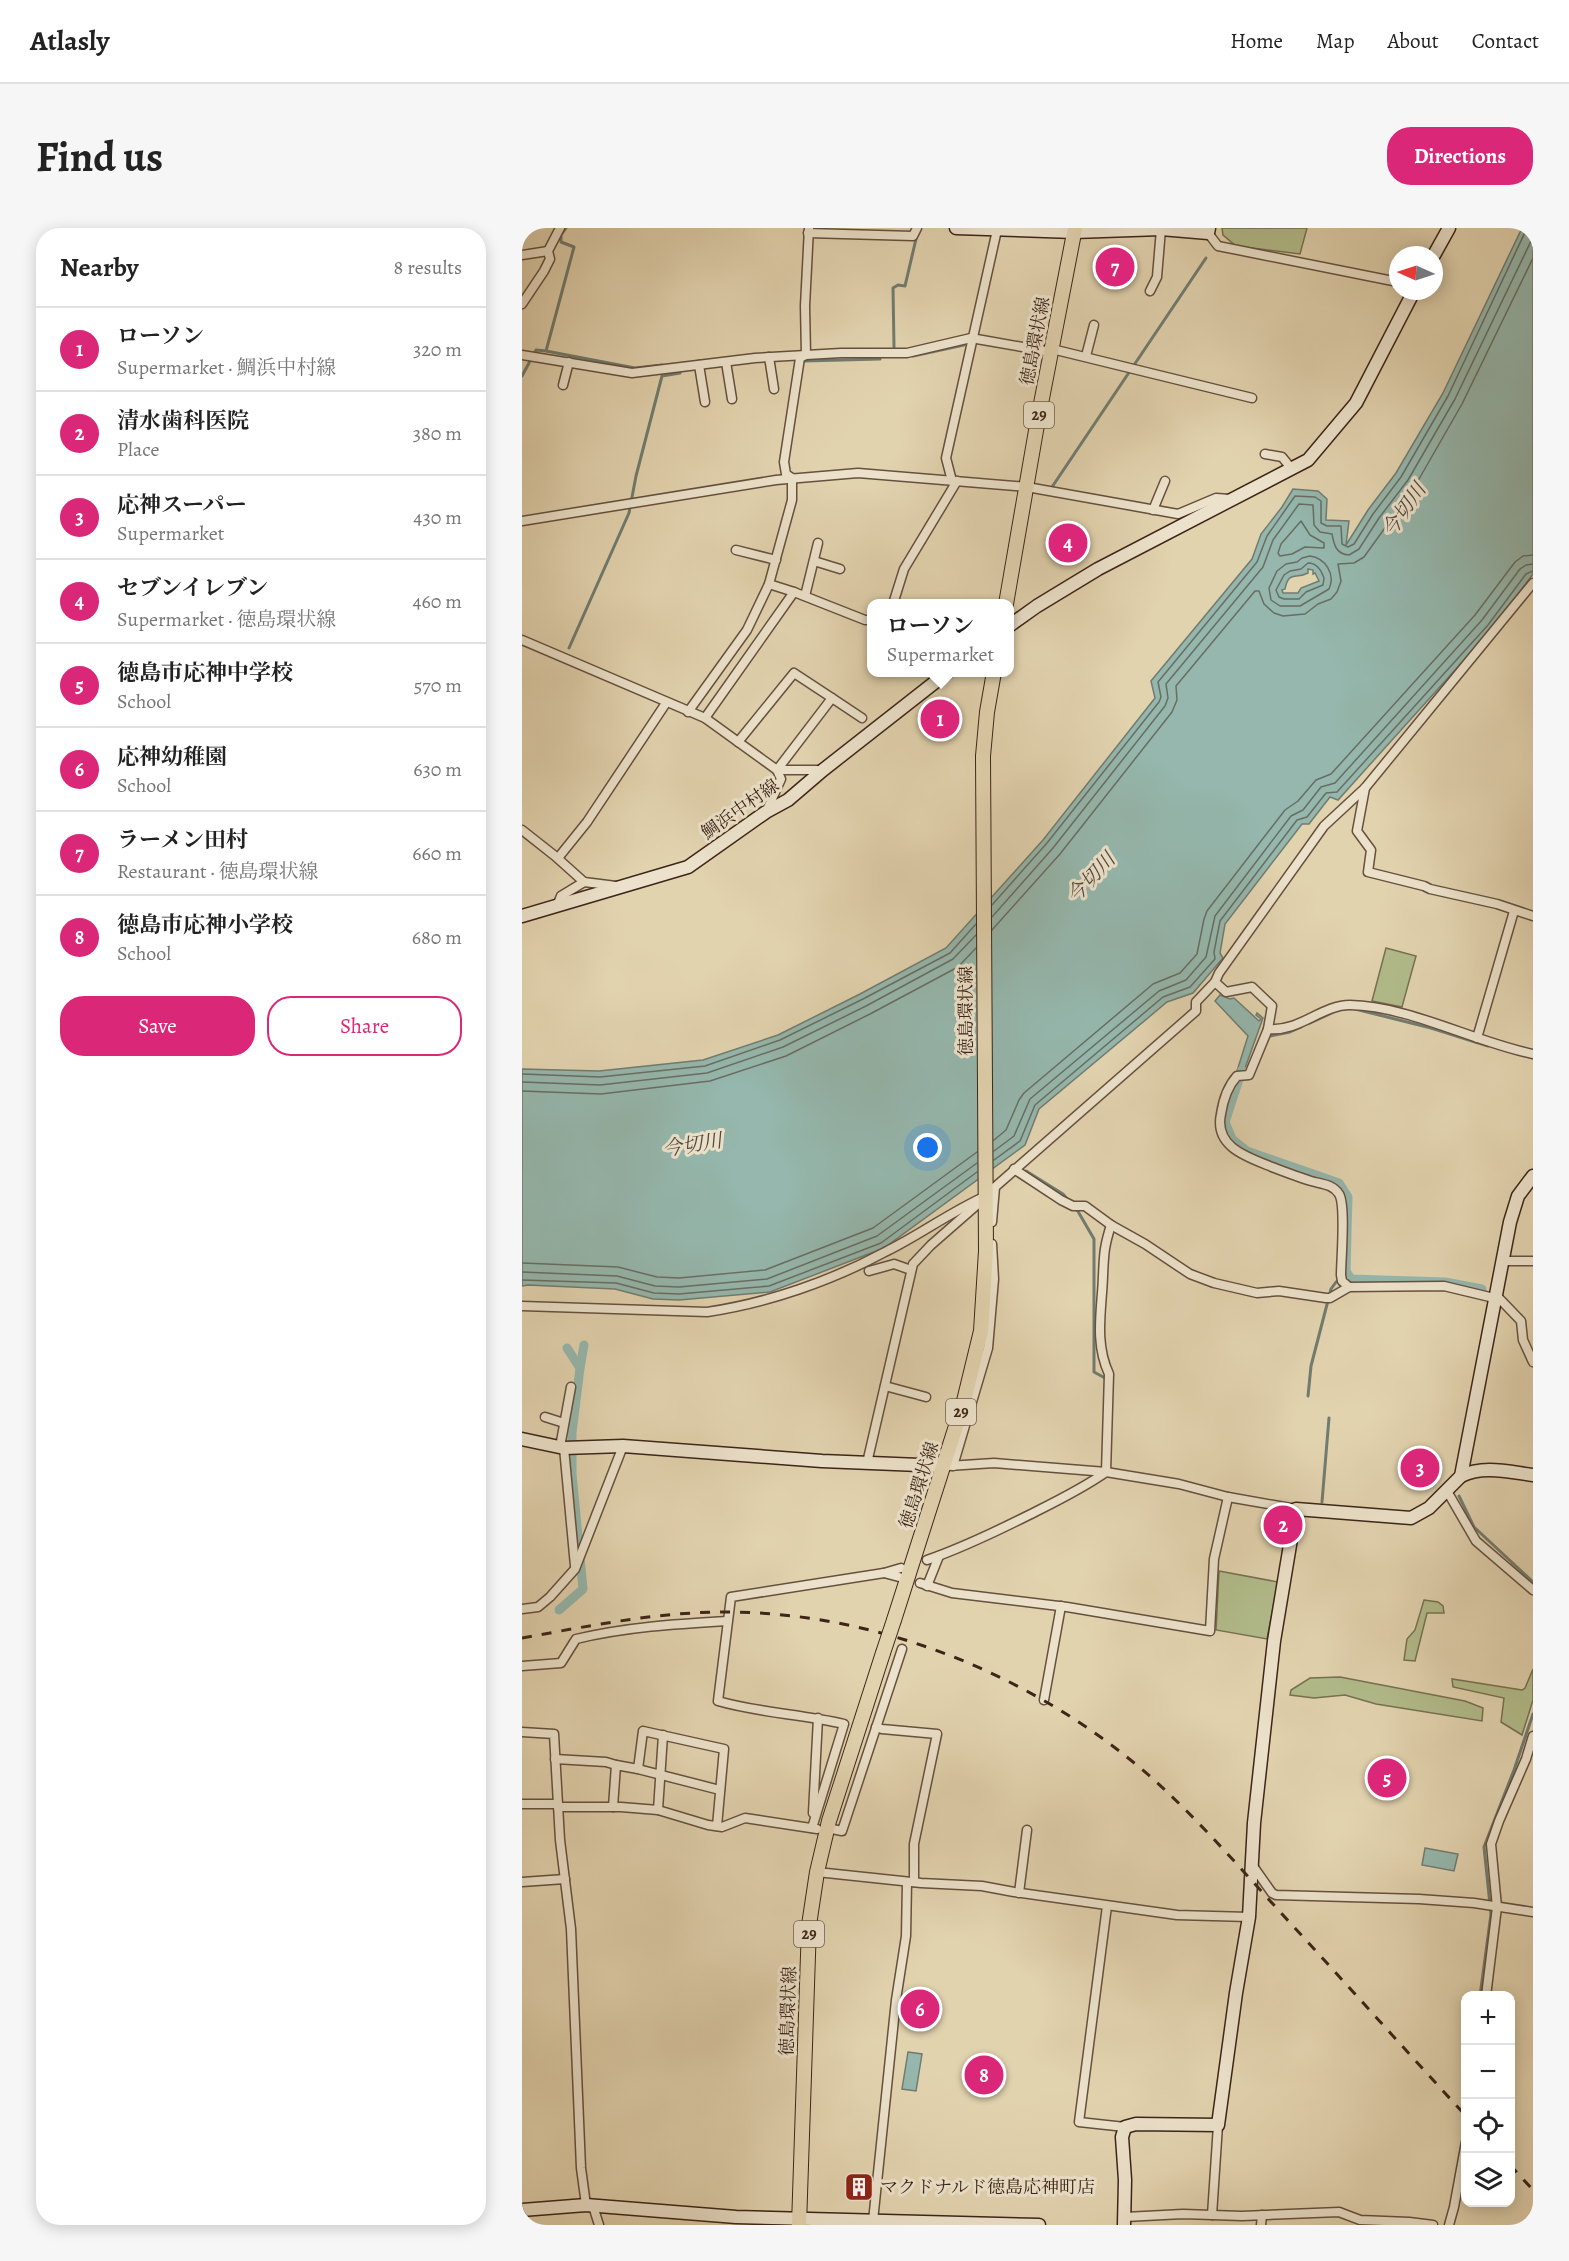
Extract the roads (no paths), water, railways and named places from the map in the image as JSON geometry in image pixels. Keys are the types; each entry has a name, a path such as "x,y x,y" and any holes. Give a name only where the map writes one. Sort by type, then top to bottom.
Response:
{"main road":[{"name":"徳島環状線","path":"1007,599 1075,230"},
{"name":"徳島環状線","path":"799,2222 809,1925 817,1872 827,1829 883,1653 949,1466 981,1331 986,1251 983,756 993,677"}],"street":[{"path":"522,304 550,259 548,251 560,228"},
{"path":"806,355 808,230 913,236 917,228"},
{"path":"956,228 1208,231 1218,246 1389,280"},
{"path":"1439,246 1449,228"},
{"path":"1150,291 1157,277 1161,229"},
{"path":"894,599 904,569 954,481 946,458 997,230"},
{"path":"522,255 548,251"},
{"path":"1014,622 1098,569 1308,460 1356,403 1409,300"},
{"path":"1086,356 1094,325"},
{"path":"522,356 633,373 769,357 907,353 973,338 1086,356 1251,398"},
{"path":"792,478 786,474 784,462 800,358 806,355"},
{"path":"769,357 774,389"},
{"path":"563,384 569,362"},
{"path":"726,362 732,399"},
{"path":"699,365 705,402"},
{"path":"1264,454 1282,457 1291,468"},
{"path":"522,520 792,478 858,473 1027,487 1178,514 1216,498 1230,499"},
{"path":"688,712 747,630 769,584 792,500 792,478"},
{"path":"1153,510 1165,481"},
{"path":"805,596 818,543"},
{"path":"736,550 776,560"},
{"path":"814,561 840,569"},
{"path":"949,1466 988,1348 994,1279 992,1221 995,1187 1196,1011 1196,1002 1215,982 1219,973 1324,826 1365,788 1533,583"},
{"path":"769,584 867,620"},
{"path":"705,718 794,592"},
{"path":"522,640 705,718 777,770 781,779 766,812"},
{"path":"738,742 794,673 862,718"},
{"name":"鯛浜中村線","path":"522,916 688,867 766,812 788,800 941,677"},
{"path":"777,770 832,698"},
{"path":"558,858 587,822 666,703"},
{"path":"777,770 823,770"},
{"path":"1365,788 1357,831 1371,850 1368,872 1497,904 1533,916"},
{"path":"522,830 584,882 624,886"},
{"path":"557,906 561,896 584,882"},
{"path":"1476,1038 1514,911"},
{"path":"1014,1169 1061,1200 1073,1206 1085,1206 1111,1225 1190,1274 1214,1283 1257,1293 1279,1291 1328,1298 1344,1281 1340,1195 1332,1186 1300,1178 1244,1156 1226,1142 1219,1123 1231,1083 1240,1076 1249,1075 1268,1029 1272,1006 1252,987 1226,992 1215,982"},
{"path":"1268,1029 1280,1030 1295,1027 1341,1006 1354,1005 1407,1014 1476,1038 1533,1054"},
{"path":"1461,1476 1501,1261 1514,1208 1525,1185 1533,1176"},
{"path":"867,1463 912,1264 986,1197"},
{"path":"522,1306 707,1312 733,1308 800,1288 857,1267 961,1207 986,1197"},
{"path":"1106,1472 1109,1374 1102,1359 1100,1333 1104,1275 1102,1260 1111,1225"},
{"path":"1501,1261 1533,1261"},
{"path":"869,1271 894,1264 911,1270"},
{"path":"1344,1281 1444,1286 1494,1296 1521,1321 1523,1340 1533,1362"},
{"path":"885,1386 926,1397"},
{"path":"571,1387 562,1448 575,1569"},
{"path":"545,1417 564,1423"},
{"path":"522,1439 562,1448 622,1446 867,1463 949,1466 994,1463 1106,1472 1179,1484 1228,1497 1296,1509 1411,1518 1429,1508 1461,1476 1468,1472 1486,1470 1533,1474"},
{"path":"522,1609 538,1607 575,1569 622,1446"},
{"path":"927,1560 956,1550 1039,1510 1106,1472"},
{"path":"1447,1491 1476,1541 1533,1590"},
{"path":"939,1556 924,1584 952,1593 1061,1606 1210,1631 1214,1559 1228,1497"},
{"path":"1212,2215 1218,2125 1249,1917 1254,1822 1274,1641 1296,1509"},
{"path":"812,1828 844,1724 818,1718 746,1709 718,1701 731,1597 900,1572"},
{"path":"1044,1700 1061,1606"},
{"path":"522,1666 561,1663 576,1639 603,1632 638,1627 727,1621"},
{"path":"522,1804 658,1810 722,1827 744,1818 842,1831 902,1649"},
{"path":"812,1828 818,1718"},
{"path":"873,2221 896,2000 906,1936 914,1844 937,1734 876,1727"},
{"path":"638,1769 643,1731 724,1749 717,1826"},
{"path":"522,1732 554,1734 558,1806 572,1929 581,2168 589,2206 599,2225"},
{"path":"658,1810 663,1735"},
{"path":"1487,1991 1497,1908 1491,1844 1526,1759 1533,1736"},
{"path":"555,1759 606,1762 720,1790"},
{"path":"614,1807 616,1765"},
{"path":"1019,1893 1028,1830"},
{"path":"1253,1866 1272,1893 1276,1894 1419,1899 1474,1903 1533,1912"},
{"path":"817,1872 911,1882 982,1886 1177,1915 1249,1917"},
{"path":"522,1882 565,1880"},
{"path":"1107,1905 1079,2122 1125,2127 1136,2124 1218,2125"},
{"path":"1125,2127 1122,2137 1125,2221 1212,2215 1340,2212 1360,2220 1433,2225"},
{"path":"1449,2225 1464,2153"},
{"path":"522,2210 589,2206 736,2221 873,2221 1039,2225"},
{"path":"1261,2225 1262,2215"}],"water":[{"name":"今切川","path":"1522,228 1533,228 1533,574 1492,629 1338,800 1330,797 1309,824 1302,824 1225,924 1220,953 1223,958 1193,993 1167,1002 1039,1109 1025,1145 884,1248 770,1292 679,1300 653,1299 615,1289 522,1286 522,1069 599,1071 703,1060 778,1035 946,948 1043,840 1155,698 1151,681 1252,559 1261,534 1293,489 1318,491 1327,499 1326,520 1349,521 1346,545 1368,510 1396,473 1443,393","holes":["1308,569 1313,570 1313,574 1315,573 1319,581 1301,588 1298,593 1283,593 1282,590 1285,589 1288,579 1308,573"]},
{"path":"1220,995 1230,999 1234,998 1259,1021 1261,1019 1256,1015 1257,1013 1263,1018 1244,1071 1237,1071 1248,1036 1215,1001"},
{"path":"1425,1848 1458,1854 1454,1871 1422,1865"},
{"path":"908,2052 922,2054 916,2091 902,2089"}],"waterway":[{"path":"522,376 536,350 546,351 574,247 561,242 561,235 566,228"},
{"path":"894,347 893,288 898,285 905,286 916,239"},
{"path":"1052,487 1206,258"},
{"path":"913,356 964,345"},
{"path":"546,351 635,368 662,365"},
{"path":"804,361 880,359"},
{"path":"569,648 629,513 636,476 662,376 680,373"},
{"path":"1355,1009 1431,1028 1488,1046"},
{"path":"1310,1023 1334,1012"},
{"path":"1270,1036 1301,1027"},
{"path":"1242,1070 1225,1122 1232,1139 1247,1151 1339,1183 1348,1197 1346,1271 1351,1279 1445,1282 1482,1289"},
{"path":"1026,1171 1063,1194 1069,1201"},
{"path":"1076,1208 1094,1239 1094,1372 1105,1378"},
{"path":"1308,1396 1311,1366 1331,1289 1336,1282 1349,1274"},
{"path":"580,1368 584,1345"},
{"path":"559,1610 583,1589 572,1474 572,1433 580,1368 567,1348"},
{"path":"1322,1502 1329,1418"},
{"path":"1459,1496 1474,1527 1533,1582"},
{"path":"1481,1991 1491,1914 1484,1847 1533,1714"}],"railway":[{"path":"522,1638 623,1620 674,1614 725,1612 783,1615 841,1624 898,1638 953,1657 1007,1681 1058,1709 1107,1742 1152,1778 1224,1850 1461,2111"},
{"path":"1515,2170 1533,2190"}],"place":[{"name":"ラーメン田村","path":"1115,267"},
{"name":"セブンイレブン","path":"1068,543"},
{"name":"ローソン","path":"940,719"},
{"name":"応神スーパー","path":"1420,1468"},
{"name":"清水歯科医院","path":"1283,1525"},
{"name":"徳島市応神中学校","path":"1387,1778"},
{"name":"応神幼稚園","path":"920,2009"},
{"name":"徳島市応神小学校","path":"984,2075"},
{"name":"マクドナルド徳島応神町店","path":"859,2187"}]}
